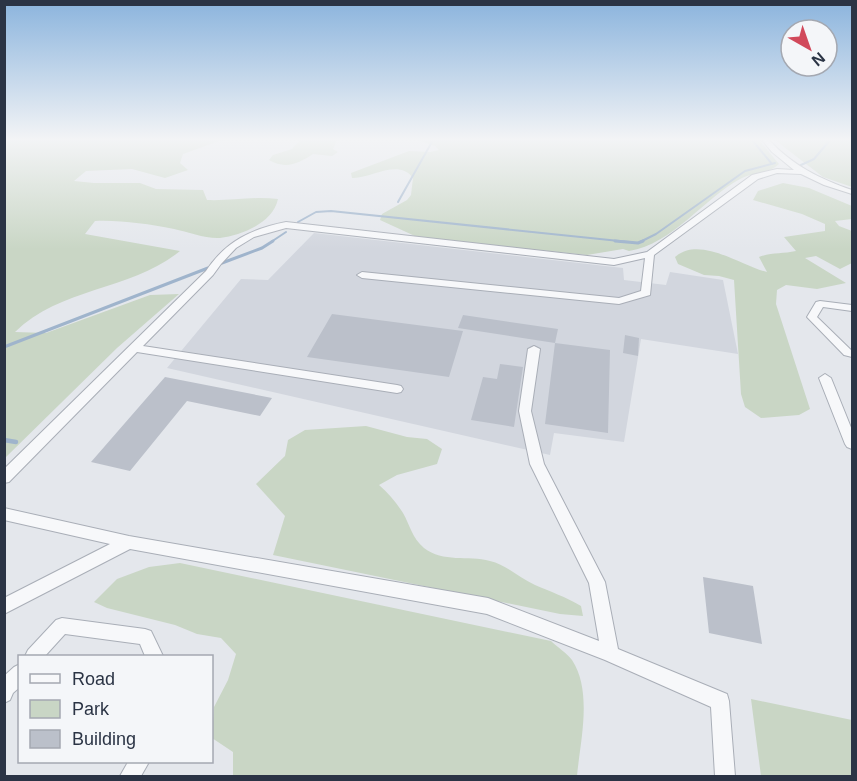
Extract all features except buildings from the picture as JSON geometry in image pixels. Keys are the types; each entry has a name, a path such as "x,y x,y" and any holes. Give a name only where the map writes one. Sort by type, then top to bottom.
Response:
{"street":[{"path":"4,477 210,273 220,256 228,248 250,235 272,227 286,225 614,262 650,254 757,176"},
{"path":"812,176 852,192"},
{"path":"362,275 619,301 646,293 650,254"},
{"path":"852,308 820,304 812,317 848,353 852,354"},
{"path":"135,348 396,389"},
{"path":"534,349 525,411 537,464 597,582 610,654"},
{"path":"825,378 852,444"},
{"path":"4,514 129,542 488,606 720,700 725,777"},
{"path":"4,607 129,542"},
{"path":"36,655 62,626 145,637 153,655"},
{"path":"4,694 5,689 18,675"},
{"path":"130,777 139,763"}],"shaded area":[{"path":"314,233 623,268 624,280 666,285 670,272 723,280 738,354 641,339 624,442 554,433 550,455 167,368 241,279 268,280"}],"green space":[{"path":"5,176 79,176 74,181 140,183 156,189 203,190 207,200 278,199 270,215 263,221 247,231 220,238 144,224 95,221 85,234 180,251 141,274 54,306 33,317 15,332 46,333 150,295 179,294 117,348 5,458"},
{"path":"411,176 746,176 726,188 660,240 629,251 623,249 587,255 417,237 380,220 382,214 407,200 411,195"},
{"path":"852,176 852,187 823,177"},
{"path":"783,183 809,188 852,206 852,219 835,221 839,226 852,231 852,263 840,269 816,256 805,258 846,283 817,289 786,285 777,290 776,304 810,409 799,415 761,418 745,407 741,394 734,280 704,275 678,264 675,257 685,251 708,250 767,272 759,257 796,251 784,237 825,231 825,224 802,214 753,200 758,191"},
{"path":"366,426 407,437 427,439 442,449 437,464 397,475 379,485 400,509 414,536 424,548 439,556 482,559 496,563 529,582 581,606 583,616 560,614 273,555 285,516 256,484 285,456 288,440 305,430"},
{"path":"180,563 551,641 572,660 582,687 584,702 577,776 233,776 233,752 213,739 213,722 214,707 228,680 236,654 221,638 197,634 175,625 107,608 94,602 117,579 149,567"},
{"path":"751,699 852,720 852,776 761,776"}],"waterway":[{"path":"398,202 412,176"},
{"path":"640,242 656,234 737,176"},
{"path":"298,222 316,212 331,211 629,242"},
{"path":"271,242 286,232"},
{"path":"222,263 262,248 273,241"},
{"path":"615,241 638,243 643,241"},
{"path":"4,347 208,268"},
{"path":"4,440 16,442"}]}
